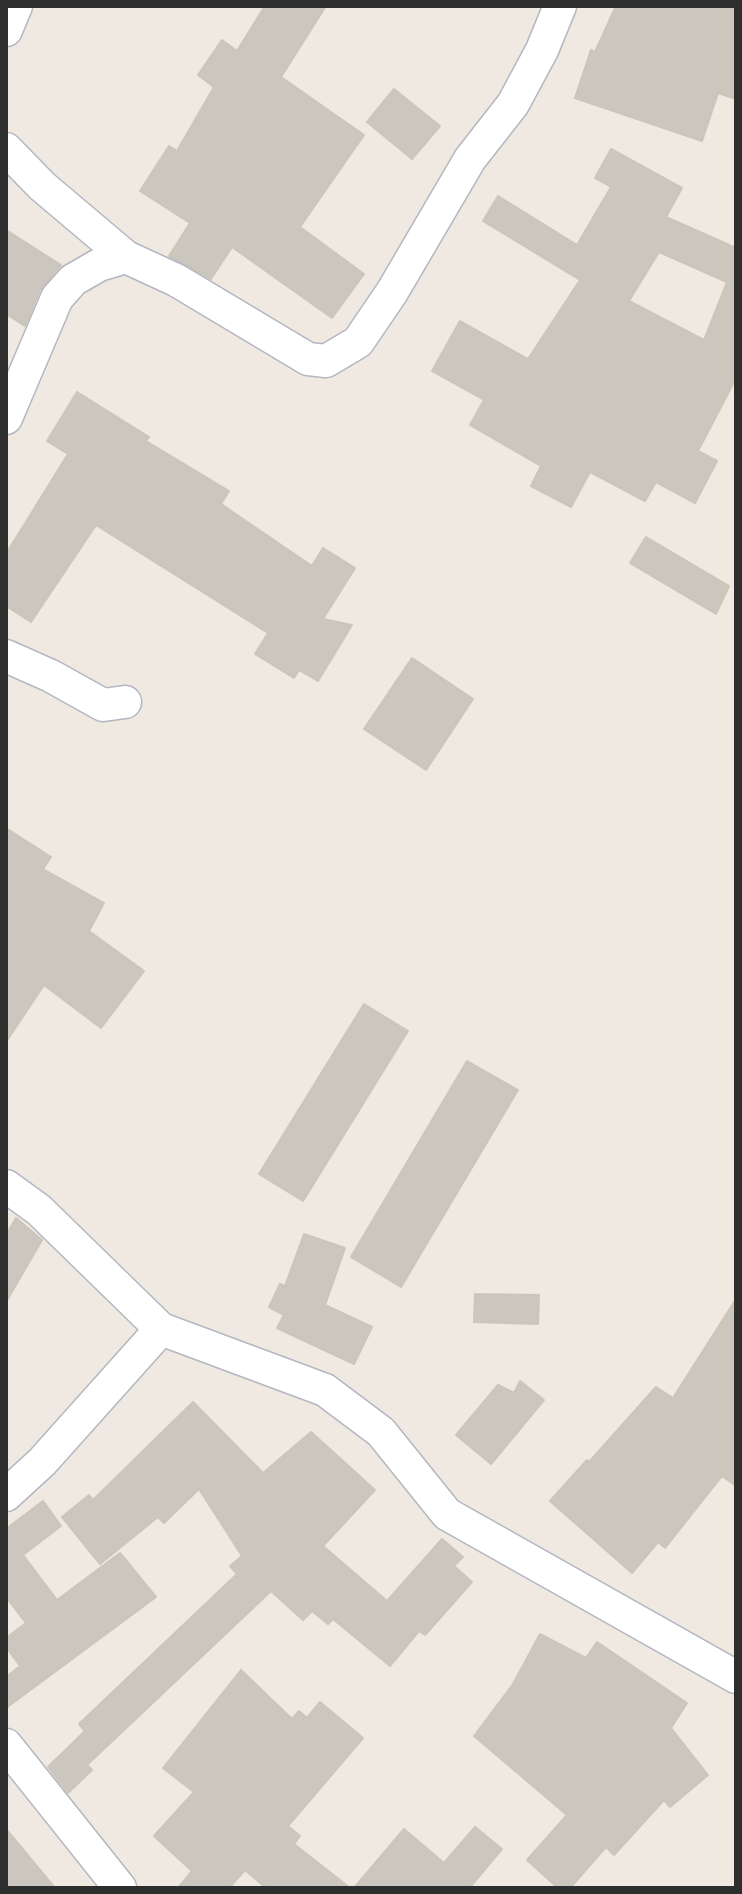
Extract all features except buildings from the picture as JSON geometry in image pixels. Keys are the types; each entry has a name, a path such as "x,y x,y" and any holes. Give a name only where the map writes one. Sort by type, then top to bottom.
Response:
{"street":[{"path":"6,30 16,6"},
{"path":"6,149 42,186 126,257 176,280 308,359 326,361 358,342 392,292 470,159 513,104 542,50 560,6"},
{"path":"6,418 57,298 73,280 99,265 126,257"},
{"path":"6,656 51,676 103,705 125,702"},
{"path":"6,1186 39,1210 161,1329 325,1390 381,1432 447,1514 736,1677"},
{"path":"6,1495 42,1462 161,1329"},
{"path":"6,1745 120,1888"}]}
